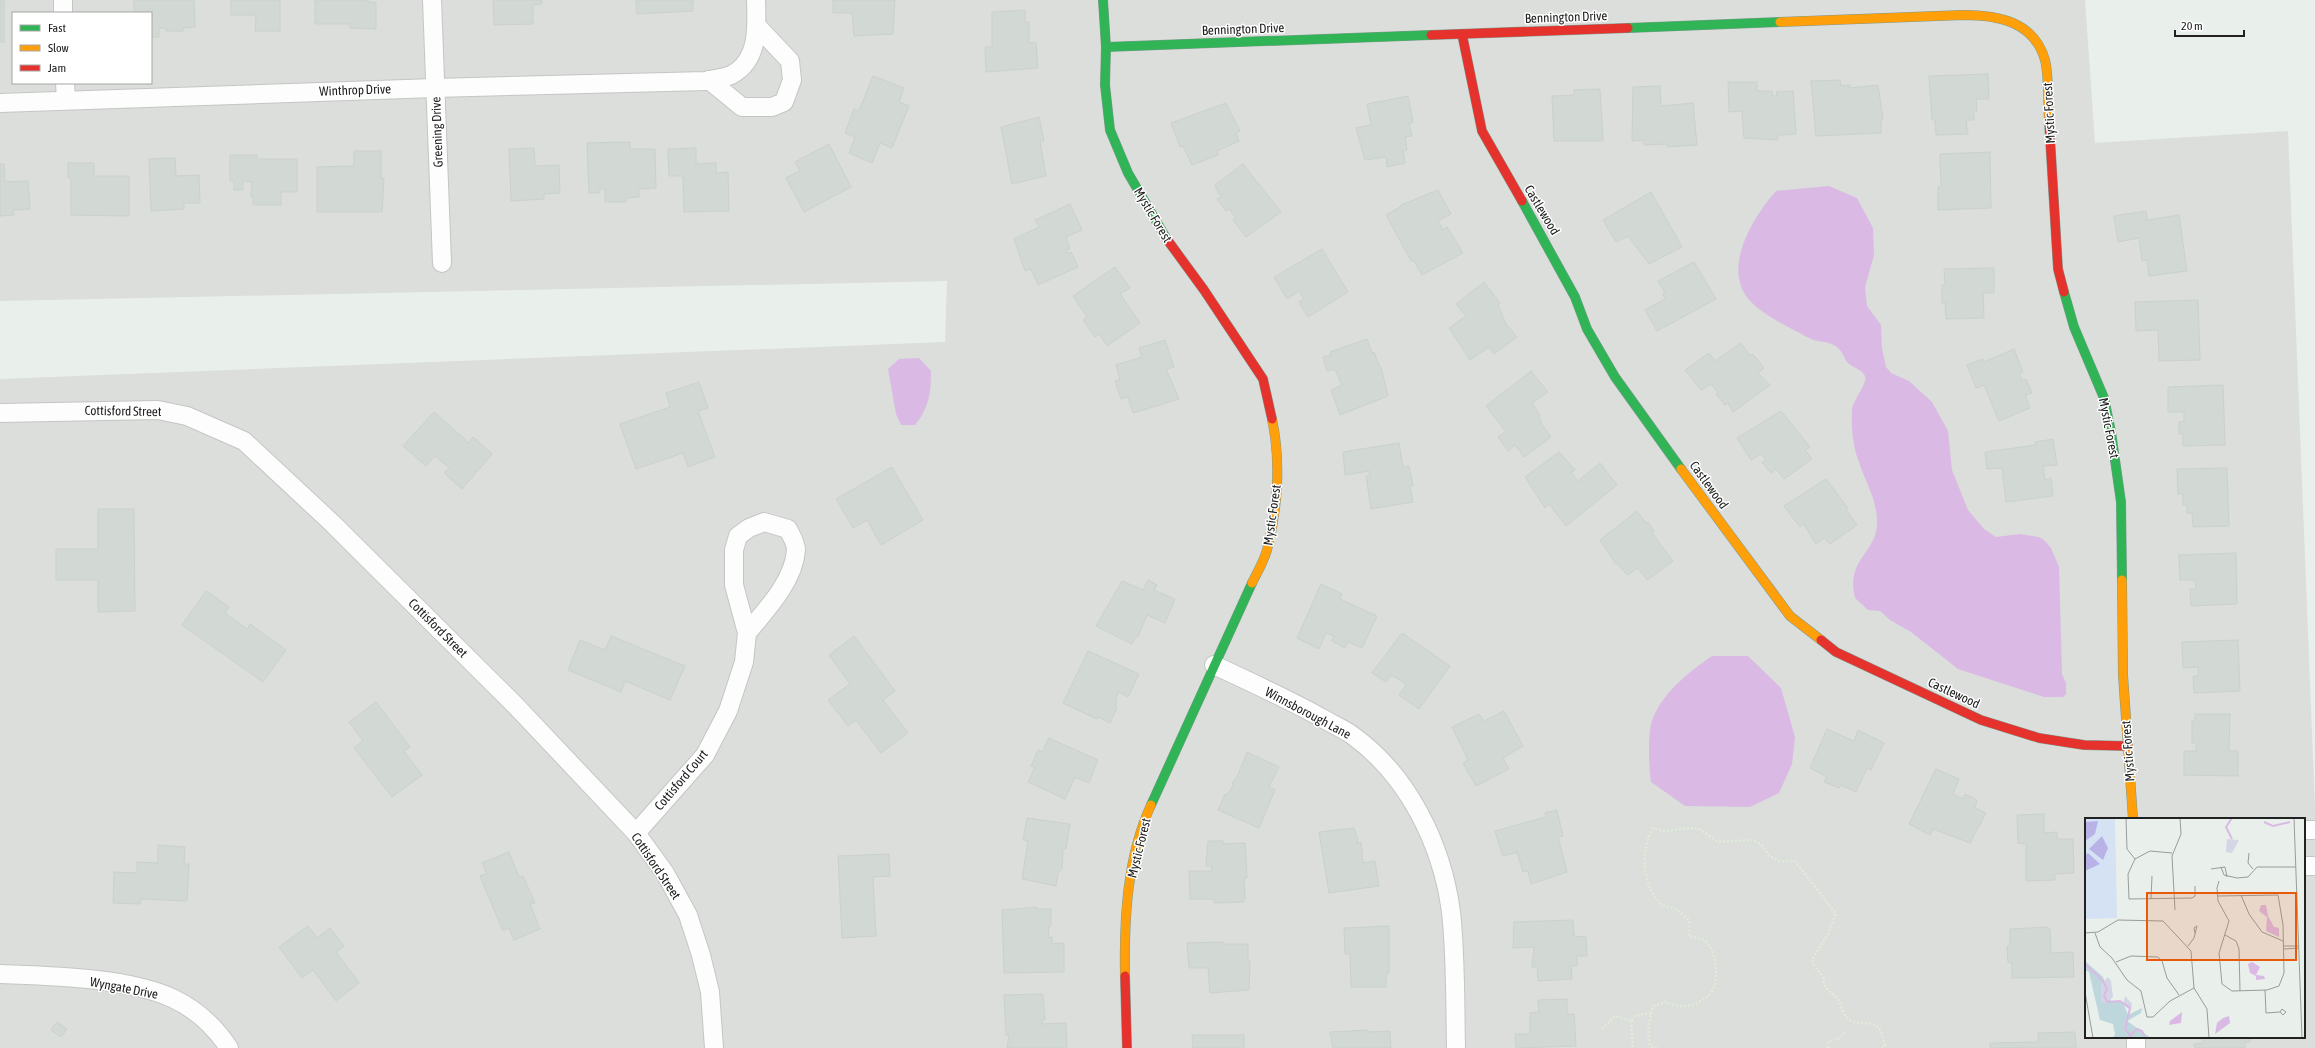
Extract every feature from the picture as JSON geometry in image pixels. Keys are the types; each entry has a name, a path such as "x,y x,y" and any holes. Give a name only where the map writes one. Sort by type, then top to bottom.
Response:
{"street":[{"path":"62,0 63,12"},
{"name":"Greening Drive","path":"432,0 442,263"},
{"path":"709,80 742,108 772,108 784,102 792,80 790,61 757,26 756,0"},
{"name":"Mystic Forest","path":"1103,0 1106,47 1105,85 1110,130 1128,173 1162,233 1204,290 1263,379 1276,438 1277,492 1267,552 1142,824 1131,874 1124,934 1127,1048"},
{"name":"Bennington Drive","path":"1106,47 1982,14 1997,15 2012,20 2024,28"},
{"name":"Winthrop Drive","path":"0,103 66,91 435,88 709,80 730,75 747,63 754,46 757,26"},
{"name":"Mystic Forest","path":"2024,28 2038,45 2045,60 2058,269 2074,327 2104,398 2111,432 2121,502 2123,675 2133,818"},
{"name":"Castlewood","path":"1462,34 1482,131 1514,188 1534,219 1575,298 1587,329 1615,377 1790,616 1836,652 1981,720 2038,738 2084,745 2128,746"},
{"name":"Cottisford Street","path":"0,413 158,410 187,416 244,441 332,522 515,705 636,833 664,873 688,915 702,956 710,992 714,1048"},
{"name":"Cottisford Court","path":"636,833 705,755 728,711 744,662 747,633 734,585 734,550 738,536 749,528 764,522 778,524 788,529 796,548 791,572 765,612 747,633"},
{"name":"Winnsborough Lane","path":"1214,665 1307,710 1351,735 1382,761 1406,790 1428,828 1442,874 1451,912 1456,1048"},
{"name":"Wyngate Drive","path":"0,974 103,982 142,989 172,998 200,1015 219,1034 228,1048"}],"path":[{"path":"1656,1048 1650,1046 1648,1034 1653,1006 1666,1002 1673,1006 1693,1005 1709,994 1715,984 1713,956 1709,946 1703,940 1689,936 1689,920 1677,910 1661,903 1648,885 1645,859 1649,838 1653,828 1664,831 1690,828 1699,829 1718,842 1752,840 1762,845 1769,856 1780,861 1795,861 1836,914 1828,934 1812,960 1814,967 1823,978 1825,986 1837,998 1843,1013 1850,1020 1871,1022 1878,1028 1883,1035 1885,1046 1882,1048"},
{"path":"1633,1048 1631,1021 1635,1016 1651,1013"},
{"path":"1602,1029 1615,1016 1620,1016 1631,1021"},
{"path":"1828,1048 1828,1042 1839,1038 1846,1031"}],"shaded area":[{"path":"0,0 2085,0 2095,143 2288,131 2315,809 2315,1048 0,1048 0,379 945,342 947,281 0,301"},
{"path":"1829,186 1857,198 1873,228 1874,255 1865,287 1867,306 1881,325 1882,348 1886,367 1891,373 1909,381 1932,402 1948,431 1952,470 1968,510 1984,529 1996,537 2020,534 2039,537 2051,548 2059,567 2062,674 2066,683 2066,694 2063,697 2044,697 1958,669 1911,632 1890,620 1880,611 1868,610 1855,598 1853,585 1854,574 1857,565 1875,535 1877,525 1874,500 1857,456 1852,431 1852,411 1854,402 1864,383 1865,376 1862,372 1850,365 1845,360 1841,351 1835,345 1811,339 1778,321 1757,307 1751,302 1742,289 1739,275 1739,260 1743,244 1758,215 1776,191"},
{"path":"919,358 931,371 928,400 920,419 915,425 901,425 896,414 888,369 899,359"},
{"path":"1712,656 1748,656 1781,688 1795,737 1792,764 1779,793 1750,807 1685,806 1651,782 1649,740 1653,718 1670,691 1686,676"}],"building":[{"path":"0,0 4,0 4,42 0,42"},
{"path":"134,0 194,0 195,27 183,28 183,31 166,31 166,28 159,28 159,37 152,37 152,12 134,12"},
{"path":"231,0 280,0 280,31 255,31 256,15 231,15"},
{"path":"315,0 368,0 368,2 376,2 376,29 350,28 350,24 315,24"},
{"path":"493,0 542,0 542,4 533,5 533,24 494,25"},
{"path":"636,0 693,0 693,11 637,14"},
{"path":"833,0 895,0 893,34 854,36 852,13 833,13"},
{"path":"1025,10 1025,22 1029,22 1029,43 1036,43 1038,68 986,72 985,47 992,47 992,12"},
{"path":"1988,74 1989,99 1976,99 1977,111 1974,110 1974,120 1966,120 1968,134 1936,135 1935,120 1932,120 1929,76"},
{"path":"873,76 904,88 899,102 909,106 892,148 880,143 872,163 849,153 855,137 845,133 854,109 859,111"},
{"path":"1840,80 1841,86 1850,85 1850,88 1878,85 1883,119 1881,120 1881,133 1816,136 1811,81"},
{"path":"1728,82 1757,82 1757,91 1772,91 1773,96 1777,96 1776,92 1793,91 1796,134 1778,135 1778,140 1744,138 1742,111 1729,112"},
{"path":"1660,86 1661,106 1693,103 1697,145 1667,147 1667,144 1644,145 1643,140 1632,141 1633,87"},
{"path":"1600,89 1603,141 1554,141 1552,96 1574,95 1574,90"},
{"path":"1408,96 1413,122 1409,123 1412,136 1405,137 1407,150 1403,151 1405,163 1387,167 1386,157 1365,160 1356,128 1371,125 1367,104"},
{"path":"1226,103 1240,131 1236,133 1239,141 1217,151 1218,155 1192,165 1183,146 1180,147 1171,123"},
{"path":"1039,117 1044,141 1040,141 1046,176 1012,184 1001,127"},
{"path":"630,142 630,149 655,149 656,188 639,189 639,197 626,198 626,202 605,202 605,189 599,189 599,193 589,193 587,143"},
{"path":"829,144 851,187 804,212 786,178 800,171 795,162"},
{"path":"534,148 535,166 559,165 560,193 544,194 544,199 511,201 509,149"},
{"path":"696,148 696,164 716,163 716,173 728,172 729,211 684,212 683,176 669,176 668,149"},
{"path":"354,151 381,151 381,178 384,178 382,212 317,212 317,167 354,166"},
{"path":"1990,152 1991,208 1938,210 1938,187 1941,187 1940,154"},
{"path":"230,155 257,155 257,159 297,159 297,192 281,192 281,205 253,205 253,197 251,197 252,182 243,181 243,190 234,190 234,181 230,181"},
{"path":"175,158 176,176 199,175 200,203 184,203 184,209 151,211 149,159"},
{"path":"68,163 94,163 94,176 129,176 129,216 71,215 71,178 68,178"},
{"path":"0,164 4,164 5,182 28,181 30,209 13,210 14,215 0,216"},
{"path":"1243,164 1281,212 1246,237 1233,220 1236,218 1229,209 1226,211 1217,199 1223,195 1219,194 1215,185"},
{"path":"1438,190 1451,214 1438,221 1443,230 1447,227 1463,253 1422,275 1414,261 1411,261 1386,215 1401,205"},
{"path":"1651,192 1682,247 1649,264 1628,236 1616,242 1603,220"},
{"path":"1070,204 1082,230 1066,237 1070,249 1066,250 1067,254 1071,252 1078,267 1038,285 1031,269 1025,271 1014,239 1039,227 1035,220"},
{"path":"2146,211 2147,220 2179,215 2187,271 2149,276 2147,260 2142,261 2139,238 2118,242 2114,216"},
{"path":"1322,249 1348,292 1308,317 1299,302 1304,299 1299,291 1287,299 1274,277"},
{"path":"1694,262 1716,299 1657,331 1645,310 1665,299 1663,294 1665,293 1658,281"},
{"path":"1115,267 1130,288 1120,294 1140,323 1107,346 1099,334 1095,337 1083,320 1087,317 1073,296"},
{"path":"1994,268 1994,293 1983,293 1984,318 1946,319 1946,302 1942,303 1942,285 1945,285 1944,269"},
{"path":"1484,282 1500,303 1498,305 1506,324 1517,337 1494,354 1489,347 1470,360 1449,328 1466,316 1456,304"},
{"path":"2198,300 2200,360 2159,361 2158,330 2136,331 2135,302"},
{"path":"1367,339 1372,353 1374,352 1380,368 1381,367 1388,396 1340,415 1331,390 1342,385 1335,369 1327,371 1323,357 1331,355 1330,352"},
{"path":"1165,340 1174,367 1166,369 1179,399 1133,413 1128,397 1121,399 1115,381 1120,379 1116,365 1142,357 1139,348"},
{"path":"1741,343 1750,356 1753,354 1764,368 1758,373 1770,385 1733,412 1728,403 1725,405 1716,394 1718,392 1711,384 1701,390 1685,370 1709,353 1715,361"},
{"path":"2014,349 2023,372 2019,374 2023,381 2026,379 2032,393 2025,395 2030,408 1999,421 1984,385 1976,388 1967,365 1983,359 1984,362"},
{"path":"1531,371 1548,392 1532,403 1540,415 1542,425 1551,437 1524,457 1515,445 1508,451 1498,437 1506,432 1486,406"},
{"path":"699,382 708,408 698,411 715,457 688,467 683,453 636,469 620,424 670,407 666,393"},
{"path":"2223,385 2225,445 2183,446 2183,434 2179,434 2179,422 2184,421 2184,412 2168,412 2168,387"},
{"path":"1781,411 1810,447 1805,450 1812,459 1784,479 1776,469 1771,473 1762,462 1766,460 1761,454 1751,460 1737,438"},
{"path":"434,412 469,443 473,437 492,454 462,489 444,473 449,468 435,456 426,466 403,446"},
{"path":"2053,439 2057,465 2043,466 2045,480 2051,478 2053,496 2006,502 2002,468 1987,469 1985,452 2036,445 2035,442"},
{"path":"1399,443 1403,467 1409,466 1413,486 1410,486 1413,502 1371,509 1366,476 1370,476 1369,471 1345,475 1343,452"},
{"path":"1559,452 1575,470 1571,472 1578,481 1600,463 1617,485 1566,526 1549,504 1545,508 1525,477"},
{"path":"892,467 923,520 881,545 867,520 853,528 836,499"},
{"path":"2227,468 2229,526 2193,527 2192,513 2187,513 2187,505 2183,505 2183,494 2178,494 2177,469"},
{"path":"1826,479 1848,508 1846,510 1857,525 1830,544 1824,538 1816,544 1803,523 1800,527 1784,506"},
{"path":"98,509 134,509 135,611 98,612 98,580 56,580 56,549 98,549"},
{"path":"1637,511 1646,523 1648,522 1654,531 1652,532 1673,561 1647,580 1638,568 1627,575 1618,564 1616,564 1600,540"},
{"path":"2236,553 2237,604 2191,606 2190,589 2196,589 2195,580 2180,580 2179,555"},
{"path":"1148,580 1157,585 1154,590 1175,599 1165,623 1147,615 1138,637 1136,636 1132,644 1096,626 1122,581 1143,590"},
{"path":"1321,584 1342,594 1340,599 1377,616 1362,648 1348,642 1345,648 1332,641 1334,636 1326,633 1319,649 1297,638"},
{"path":"206,591 229,607 225,613 247,629 250,624 286,650 263,682 182,625"},
{"path":"1402,633 1450,666 1419,709 1399,695 1406,685 1402,681 1391,675 1386,682 1372,673"},
{"path":"611,636 685,666 670,700 625,681 621,692 568,670 580,640 605,650"},
{"path":"854,636 895,691 883,700 908,733 881,753 856,720 848,726 828,700 850,684 829,655"},
{"path":"2238,640 2240,691 2194,693 2193,676 2198,676 2198,667 2183,668 2182,642"},
{"path":"1088,651 1139,674 1128,697 1119,692 1115,699 1117,700 1115,706 1117,708 1110,723 1098,717 1097,719 1063,703"},
{"path":"376,702 410,747 404,751 422,775 392,797 354,748 363,741 349,722"},
{"path":"1504,711 1523,746 1503,758 1509,769 1476,786 1463,763 1468,760 1452,727 1479,714 1484,721"},
{"path":"2195,714 2230,714 2229,751 2238,751 2238,776 2184,775 2184,751 2196,751 2196,743 2192,743 2192,721 2195,721"},
{"path":"1827,729 1854,741 1858,730 1884,743 1871,770 1867,768 1856,792 1841,785 1839,788 1824,782 1827,777 1810,768"},
{"path":"1049,738 1098,760 1089,783 1075,777 1065,799 1028,782 1035,767 1031,766 1038,750 1042,752"},
{"path":"1247,752 1279,767 1269,787 1275,790 1259,828 1218,810 1225,794 1227,795 1233,786 1232,782 1237,777"},
{"path":"1936,769 1959,779 1953,794 1963,799 1965,794 1977,800 1975,808 1986,813 1970,843 1933,829 1930,835 1909,824"},
{"path":"1557,810 1563,836 1558,837 1567,872 1531,884 1528,871 1523,872 1517,852 1503,856 1495,831 1546,817 1545,813"},
{"path":"2044,814 2044,833 2057,832 2057,839 2073,839 2074,873 2055,874 2055,880 2026,881 2026,844 2018,843 2017,815"},
{"path":"1027,818 1070,824 1066,849 1063,848 1062,869 1058,873 1056,886 1022,879 1028,841 1023,840"},
{"path":"1354,828 1358,840 1356,843 1361,842 1363,863 1375,861 1379,886 1329,893 1319,832"},
{"path":"1208,841 1223,841 1223,844 1245,843 1247,878 1244,878 1245,899 1243,902 1214,903 1214,899 1190,899 1189,871 1212,871 1212,866 1206,866"},
{"path":"158,845 185,847 184,864 189,864 187,901 140,899 140,904 113,903 114,872 137,873 137,862 158,863"},
{"path":"509,852 519,877 523,876 535,903 530,904 540,929 514,940 509,928 503,931 480,876 487,874 482,863"},
{"path":"889,854 890,876 873,877 876,936 842,938 838,856"},
{"path":"1037,907 1037,909 1051,909 1051,926 1049,926 1048,938 1052,937 1052,944 1064,943 1064,972 1004,973 1002,910"},
{"path":"1573,920 1574,936 1586,937 1587,956 1577,956 1577,966 1571,966 1572,979 1538,981 1537,967 1532,967 1534,947 1513,948 1514,922"},
{"path":"308,926 317,938 330,928 344,946 336,952 359,983 336,1001 313,970 302,978 279,947"},
{"path":"1389,926 1389,973 1386,975 1386,987 1351,987 1350,954 1345,954 1344,928"},
{"path":"2046,927 2050,929 2051,953 2073,952 2074,977 2012,978 2012,963 2008,962 2007,946 2010,946 2010,929"},
{"path":"1223,942 1223,944 1248,944 1248,959 1250,962 1249,990 1210,993 1208,968 1189,968 1187,943"},
{"path":"1043,994 1045,1020 1042,1020 1042,1024 1066,1023 1067,1048 1007,1048 1009,1035 1006,1035 1004,995"},
{"path":"1567,999 1567,1014 1574,1014 1576,1046 1516,1048 1515,1034 1530,1034 1530,1013 1539,1012 1538,1000"},
{"path":"57,1022 67,1029 61,1037 51,1030"},
{"path":"1368,1030 1368,1032 1390,1031 1391,1048 1333,1048 1330,1032"},
{"path":"2075,1032 2076,1048 1990,1048 1990,1043 2038,1042 2038,1033"},
{"path":"1192,1035 1244,1035 1244,1048 1193,1048"},
{"path":"2203,1038 2250,1038 2250,1042 2245,1042 2245,1048 2195,1048 2194,1044 2203,1043"}],"traffic: fast":[{"path":"1103,0 1106,47 1105,85 1110,130 1128,173 1166,238"},
{"path":"1628,28 1780,22"},
{"path":"1106,47 1431,35"},
{"path":"1522,201 1575,297 1587,329 1615,377 1681,469"},
{"path":"2064,292 2074,327 2104,398 2111,432 2121,502 2122,580"},
{"path":"1151,805 1252,583"}],"traffic: slow":[{"path":"1780,22 1976,15 2001,19 2013,23 2032,37 2040,47 2045,60 2048,81 2049,121"},
{"path":"1252,583 1267,550 1274,518 1277,484 1277,451 1272,419"},
{"path":"1681,469 1790,616 1821,640"},
{"path":"2122,580 2123,675 2133,818"},
{"path":"1125,976 1126,911 1132,867 1143,825 1151,805"}],"traffic: jam":[{"path":"1431,35 1628,28"},
{"path":"1462,34 1482,131 1522,201"},
{"path":"2049,121 2058,269 2064,292"},
{"path":"1166,238 1204,290 1263,379 1272,419"},
{"path":"1821,640 1836,652 1981,720 2039,738 2084,745 2128,746"},
{"path":"1125,976 1127,1048"}]}
